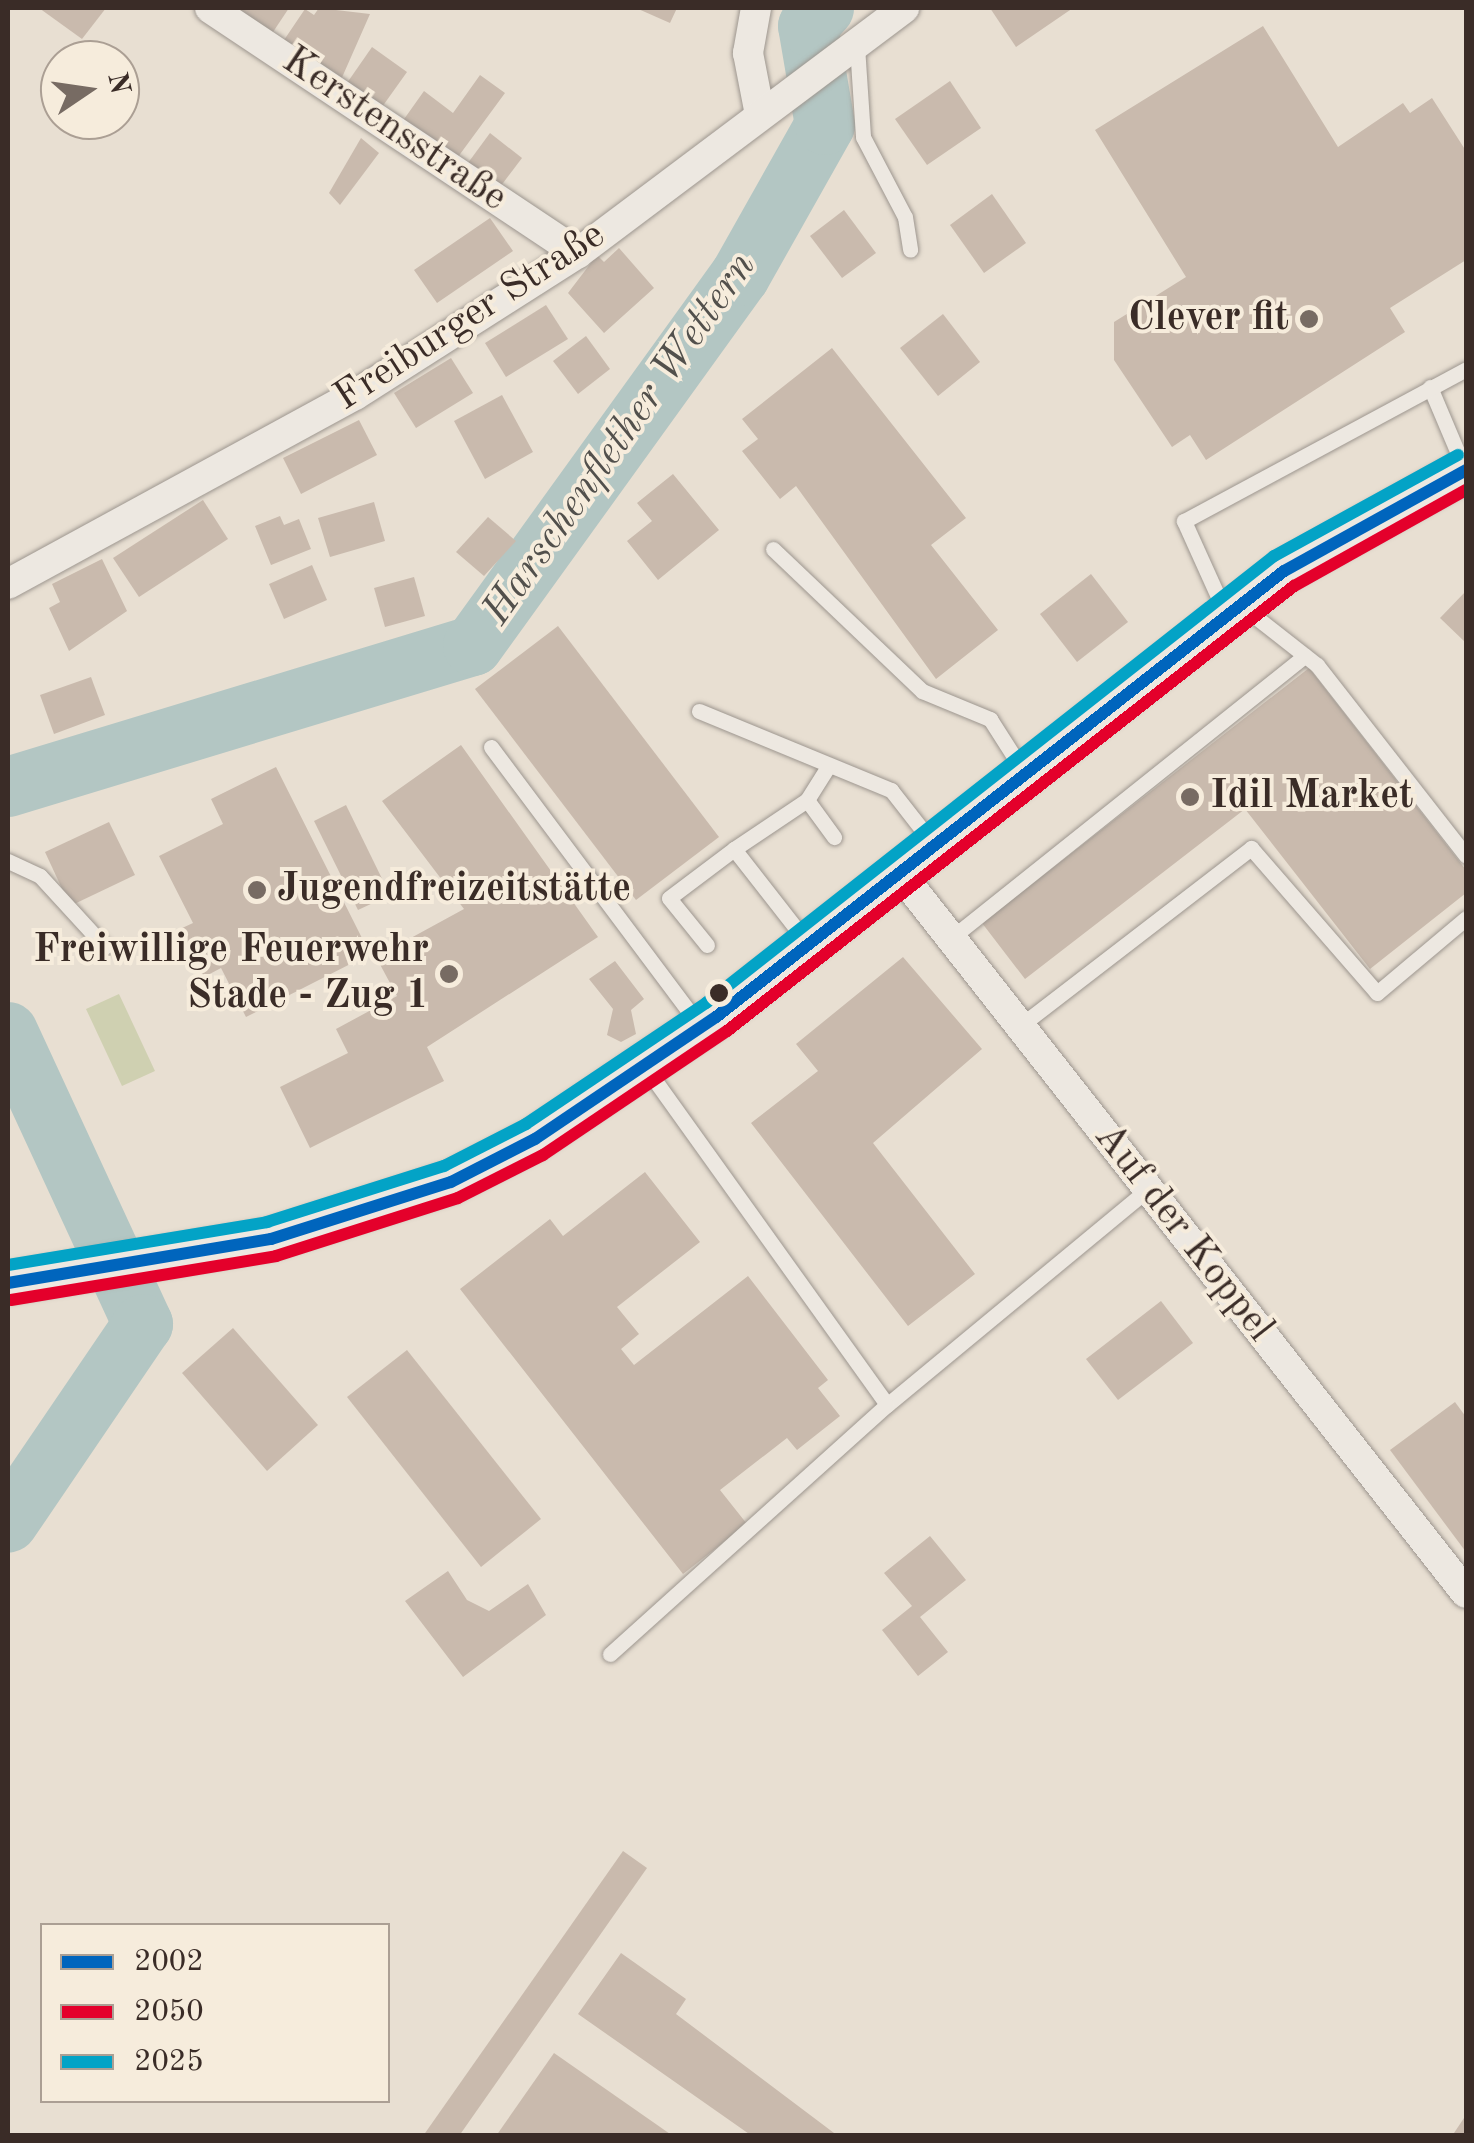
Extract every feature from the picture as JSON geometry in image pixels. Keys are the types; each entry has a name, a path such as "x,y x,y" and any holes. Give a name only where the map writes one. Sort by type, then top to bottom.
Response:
{"main road":[{"path":"8,1283 271,1240 451,1182 646,1068 702,1028 1233,610 1397,502 1466,470"}],"street":[{"name":"Kerstensstraße","path":"210,8 578,252"},
{"path":"756,8 748,53 760,115"},
{"name":"Freiburger Straße","path":"8,584 355,394 578,252 904,8"},
{"name":"Auf der Koppel","path":"898,872 1466,1594"}],"lane":[{"path":"857,46 863,137 905,216 910,250"},
{"path":"1466,369 1184,521 1233,610 1305,656 1466,856"},
{"path":"1430,387 1466,470"},
{"path":"773,549 922,690 990,719 1026,774"},
{"path":"950,939 1305,656"},
{"path":"698,712 891,790 934,845"},
{"path":"491,747 702,1028"},
{"path":"707,945 669,898 807,800 829,765"},
{"path":"807,800 834,837"},
{"path":"1020,1026 1251,848 1377,993 1466,918"},
{"path":"734,850 809,945"},
{"path":"8,861 40,876 105,948"},
{"path":"646,1068 887,1405"},
{"path":"610,1654 887,1405 1148,1189"}],"green space":[{"path":"119,994 155,1071 122,1086 86,1009"}],"building":[{"path":"39,8 106,8 82,39"},
{"path":"227,8 289,8 271,35"},
{"path":"319,8 370,14 340,82 282,43 305,9 314,15"},
{"path":"636,8 677,8 670,23"},
{"path":"990,8 1073,8 1016,47"},
{"path":"1263,26 1338,147 1403,103 1410,113 1432,98 1466,151 1466,260 1390,308 1405,332 1206,460 1190,435 1172,447 1114,360 1114,322 1186,277 1095,130"},
{"path":"372,47 407,72 382,107 347,83"},
{"path":"480,75 505,93 455,161 402,122 424,91 453,113"},
{"path":"950,81 981,128 927,165 895,119"},
{"path":"490,133 522,158 497,191 465,167"},
{"path":"361,138 379,153 340,205 329,193"},
{"path":"992,194 1026,243 984,273 950,225"},
{"path":"844,210 876,253 842,278 810,236"},
{"path":"490,218 513,251 437,303 414,270"},
{"path":"619,248 654,288 604,333 568,293 597,255 604,262"},
{"path":"546,305 568,339 506,377 485,343"},
{"path":"943,314 980,362 938,396 900,348"},
{"path":"586,336 610,369 578,394 553,361"},
{"path":"832,348 966,518 931,545 998,630 936,679 796,486 780,499 742,451 758,439 742,419"},
{"path":"451,358 473,393 416,428 394,393"},
{"path":"502,395 533,452 485,479 454,421"},
{"path":"359,420 377,455 301,494 283,458"},
{"path":"673,474 719,530 658,580 627,541 652,521 637,503"},
{"path":"203,500 228,539 139,597 113,558"},
{"path":"374,502 385,541 330,557 318,518"},
{"path":"280,516 284,525 299,519 311,549 271,565 255,526"},
{"path":"488,517 516,541 484,576 456,552"},
{"path":"102,559 127,611 69,651 49,608 60,602 52,584"},
{"path":"312,565 327,600 284,619 269,584"},
{"path":"1091,574 1128,622 1077,662 1040,614"},
{"path":"414,577 425,616 385,627 374,588"},
{"path":"1466,591 1466,643 1440,618"},
{"path":"558,626 719,837 636,900 475,689"},
{"path":"1309,668 1466,870 1466,893 1370,969 1245,809 1025,979 982,923"},
{"path":"91,677 105,715 54,734 40,695"},
{"path":"461,745 598,937 427,1047 444,1081 310,1148 280,1087 348,1053 336,1029 397,996 376,957 464,909 382,801"},
{"name":"Jugendfreizeitstätte","path":"276,767 370,954 246,1017 221,968 204,977 180,929 193,923 159,856 223,824 211,799"},
{"path":"346,805 390,895 358,910 314,821"},
{"path":"109,822 135,875 70,906 45,852"},
{"path":"903,957 982,1049 873,1143 975,1274 908,1326 751,1123 818,1071 796,1044"},
{"path":"615,961 644,999 631,1010 636,1034 621,1042 607,1035 613,1009 589,979"},
{"path":"645,1172 700,1242 617,1307 639,1334 621,1349 634,1365 748,1276 828,1380 818,1388 840,1416 797,1450 787,1438 720,1490 747,1524 683,1574 460,1289 550,1219 563,1236"},
{"path":"1161,1301 1193,1343 1118,1400 1086,1359"},
{"path":"233,1328 318,1425 267,1471 182,1373"},
{"path":"407,1350 541,1519 481,1567 347,1397"},
{"path":"1455,1402 1466,1417 1466,1552 1390,1450"},
{"path":"930,1536 966,1580 920,1617 948,1652 918,1676 882,1630 912,1606 884,1573"},
{"path":"448,1571 467,1600 489,1611 528,1584 546,1615 463,1677 405,1601"},
{"path":"623,1851 647,1868 459,2136 423,2136"},
{"path":"621,1953 686,1999 676,2014 838,2136 752,2136 578,2014"},
{"path":"554,2053 673,2136 496,2136"},
{"path":"1466,2115 1466,2136 1452,2136"}],"waterway":[{"name":"Harschenflether Wettern","path":"8,787 473,646 740,276 825,125 808,26 824,8"},
{"name":"Harschenflether Wettern","path":"8,1032 143,1324 8,1523"}],"transit line":[{"name":"2025","path":"8,1265 267,1222 444,1166 526,1124 706,1003 1274,556 1458,455"},
{"name":"2002","path":"8,1283 271,1239 451,1182 535,1139 716,1017 1284,571 1466,470"},
{"name":"2050","path":"11,1300 276,1256 458,1198 543,1155 727,1031 1294,586 1466,490"}],"place":[{"name":"Clever fit","path":"1309,319"},
{"name":"Idil Market","path":"1190,797"},
{"name":"Jugendfreizeitstätte","path":"257,890"},
{"name":"Freiwillige Feuerwehr Stade - Zug 1","path":"449,974"}]}
